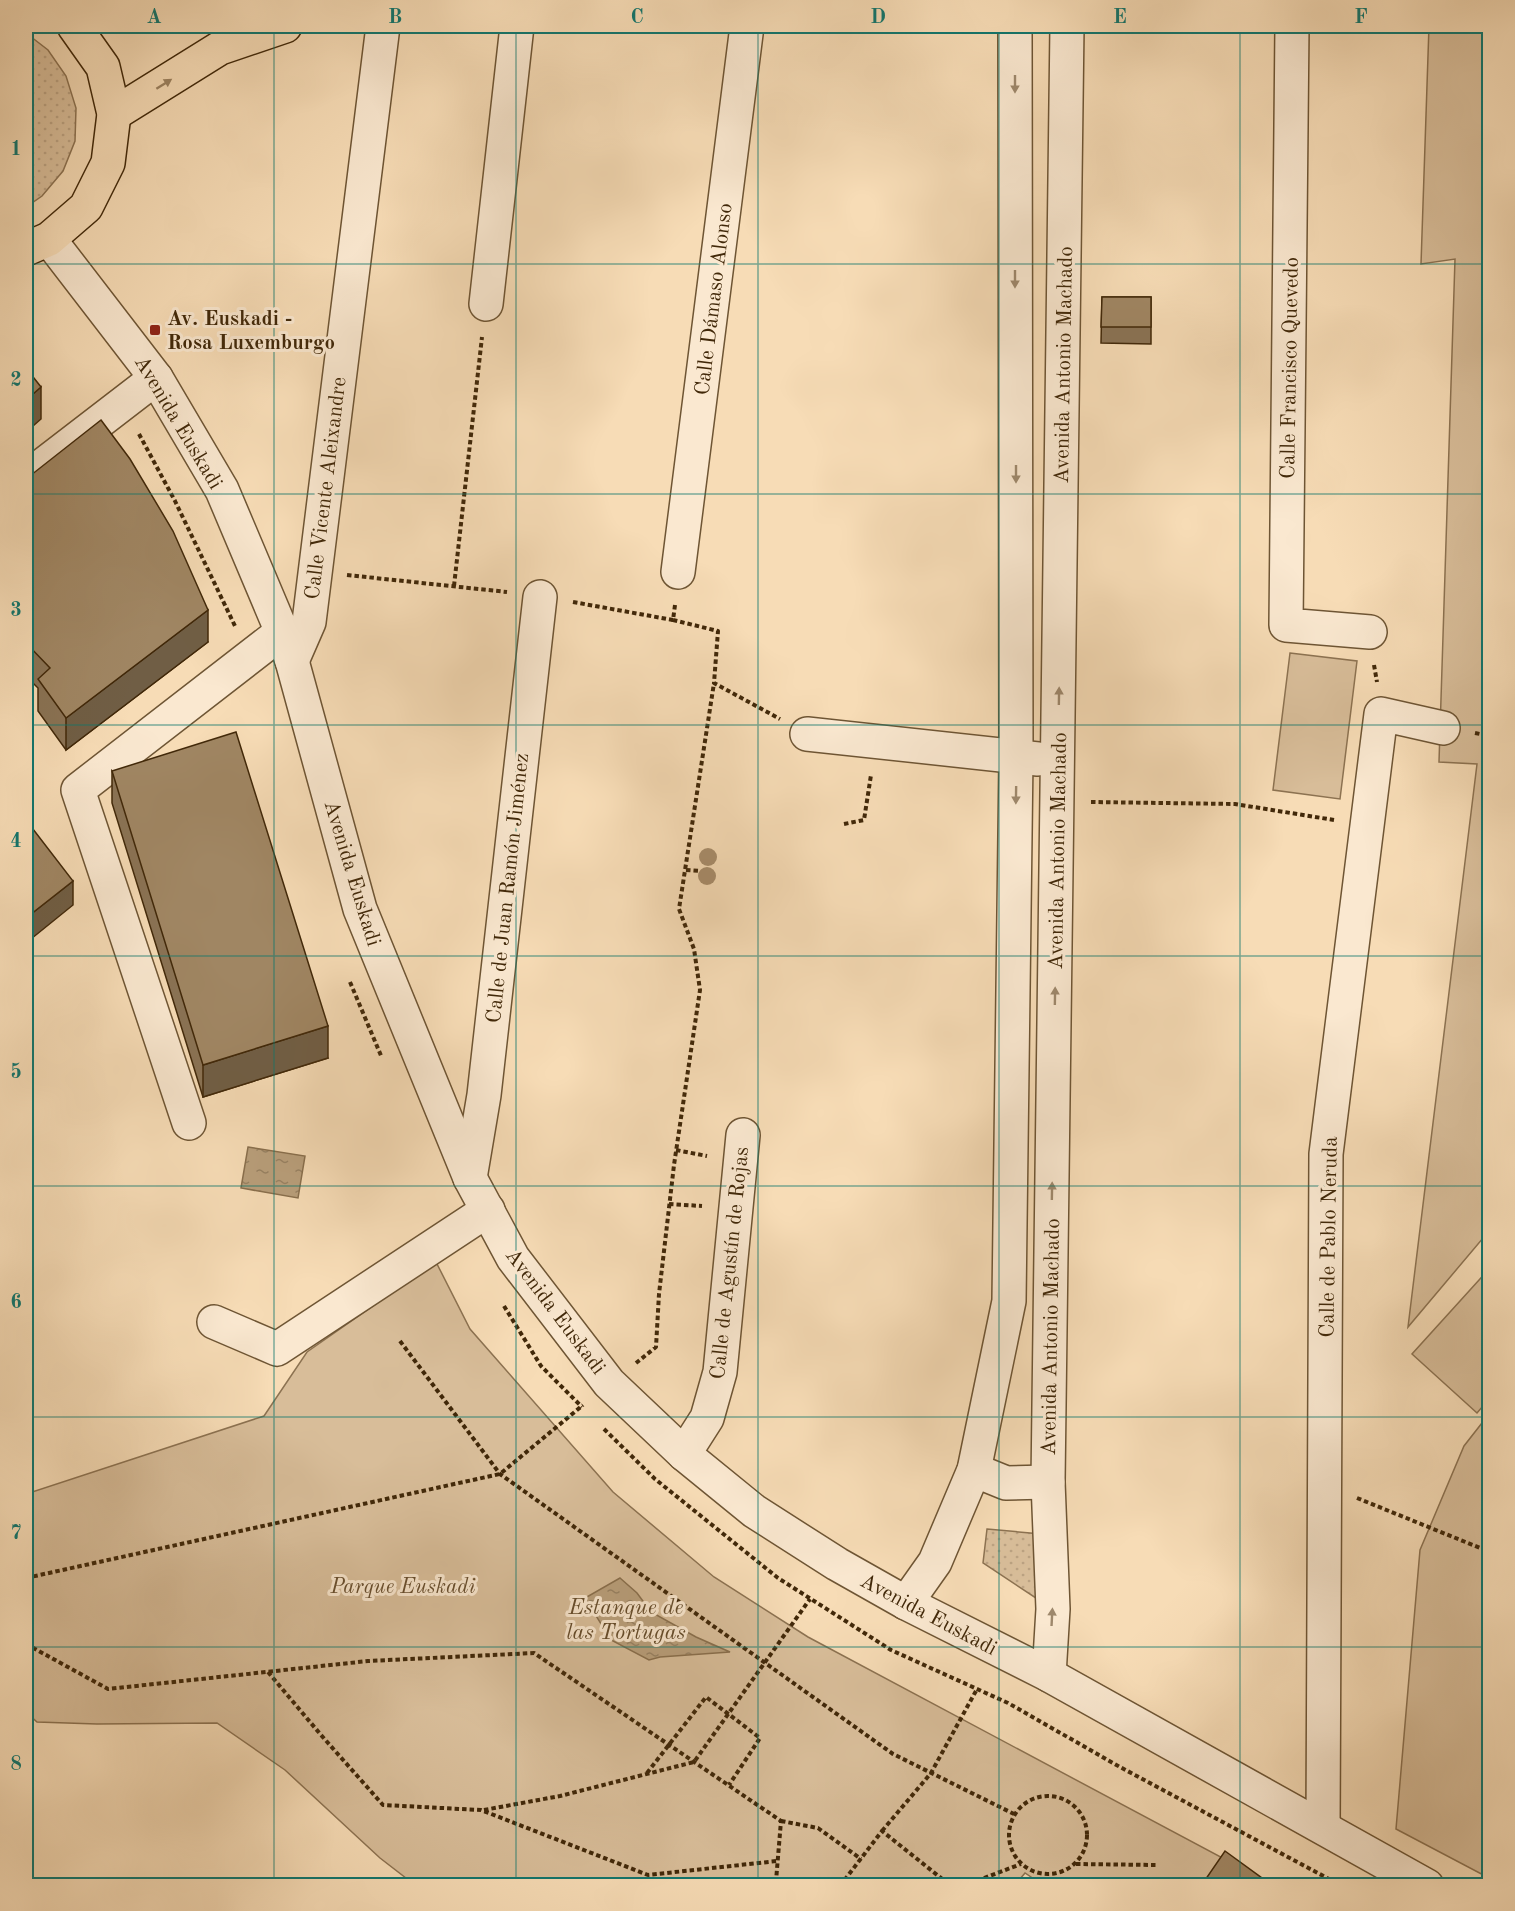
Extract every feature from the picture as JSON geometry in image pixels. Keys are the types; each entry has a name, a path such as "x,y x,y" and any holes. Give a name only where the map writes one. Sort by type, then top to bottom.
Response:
{"main road":[{"path":"37,244 86,207 108,163 114,114 103,67 76,26"},
{"path":"114,114 220,48 285,26"}],"street":[{"name":"Calle Vicente Aleixandre","path":"287,646 309,622 382,26"},
{"path":"486,303 517,26"},
{"name":"Calle Dámaso Alonso","path":"678,572 747,26"},
{"name":"Avenida Antonio Machado","path":"906,1603 935,1562 974,1470 1009,1301 1016,757 1015,26"},
{"name":"Avenida Antonio Machado","path":"1048,1676 1053,1608 1048,1482 1067,26"},
{"name":"Calle Francisco Quevedo","path":"1292,26 1286,625 1370,632"},
{"name":"Avenida Euskadi","path":"37,244 156,378 222,490 287,646 360,909 470,1178 513,1258 609,1383 684,1454 754,1511 837,1564 906,1603 1048,1676 1427,1886"},
{"path":"26,478 156,378"},
{"name":"Calle de Juan Ramón Jiménez","path":"470,1178 484,1095 540,597"},
{"path":"189,1123 78,790 249,657 287,646"},
{"path":"1381,714 1443,728"},
{"name":"Calle de Pablo Neruda","path":"1323,1827 1326,1154 1381,714"},
{"path":"807,734 1058,761"},
{"name":"Calle de Agustín de Rojas","path":"684,1454 707,1418 720,1372 743,1135"},
{"path":"214,1322 277,1349 488,1210"},
{"path":"974,1470 1005,1483 1048,1482"}],"path":[{"path":"454,586 486,303"},
{"path":"123,404 175,501 249,657"},
{"path":"315,572 540,597 673,620 717,631 714,683 679,909 694,949 700,990 674,1165 659,1294 656,1347 609,1383"},
{"path":"673,620 678,572"},
{"path":"1370,632 1381,714"},
{"path":"714,683 807,734"},
{"path":"844,824 864,820 877,741"},
{"path":"1057,802 1235,804 1367,825"},
{"path":"686,870 701,871"},
{"path":"349,978 385,1066"},
{"path":"501,1300 541,1366 590,1414"},
{"path":"400,1341 500,1474 893,1754 1014,1814"},
{"path":"598,1422 656,1479 778,1578 891,1650 1008,1703 1129,1773 1342,1886"},
{"path":"26,1578 500,1474 554,1429"},
{"path":"1325,1485 1490,1552"},
{"path":"268,1672 384,1805 481,1810 560,1796 694,1762 810,1599"},
{"path":"26,1644 108,1689 368,1661 534,1653 781,1821 818,1828 861,1859"},
{"path":"840,1886 931,1773 977,1689"},
{"path":"647,1773 706,1697 760,1738 729,1785"},
{"path":"1048,1795 1062,1797 1074,1804 1082,1814 1087,1827 1088,1840 1084,1853 1076,1864 1054,1874 1042,1874 1031,1871 1021,1864 1013,1853 1009,1840 1014,1814 1024,1804 1048,1795"},
{"path":"481,1810 648,1875 777,1862"},
{"path":"781,1821 776,1881 782,1886"},
{"path":"882,1831 951,1886"},
{"path":"963,1886 1021,1864"},
{"path":"1076,1864 1156,1865"}],"green space":[{"path":"1429,26 1489,26 1489,1231 1408,1327 1477,764 1439,762 1455,259 1421,264"},
{"path":"26,33 48,50 66,76 76,108 75,141 63,171 42,196 26,207"},
{"path":"1290,653 1357,661 1340,799 1273,790"},
{"name":"Parque Euskadi","path":"436,1262 470,1329 613,1492 714,1577 808,1637 1273,1885 1043,1885 1025,1873 1014,1886 415,1885 380,1858 285,1770 217,1723 37,1722 26,1712 26,1494 264,1416 307,1352"},
{"path":"1489,1269 1489,1399 1477,1413 1412,1354"},
{"path":"1489,1414 1489,1878 1396,1829 1420,1550 1464,1446"},
{"path":"987,1529 1041,1534 1042,1602 983,1563"}],"water":[{"path":"248,1147 305,1156 298,1198 241,1188"},
{"name":"Estanque de las Tortugas","path":"620,1578 637,1593 651,1612 696,1637 730,1652 660,1657 649,1660 611,1640 585,1598"}],"building":[{"path":"1102,297 1151,297 1151,327 1101,327"},
{"path":"26,368 41,387 26,400"},
{"path":"101,420 130,459 173,531 208,610 66,718 38,679 50,668 27,644 26,646 26,479"},
{"path":"236,732 328,1026 203,1065 112,771"},
{"path":"26,820 73,881 26,918"},
{"path":"1225,1851 1273,1886 1201,1886"}],"place":[{"name":"Av. Euskadi - Rosa Luxemburgo","path":"155,330"}]}
